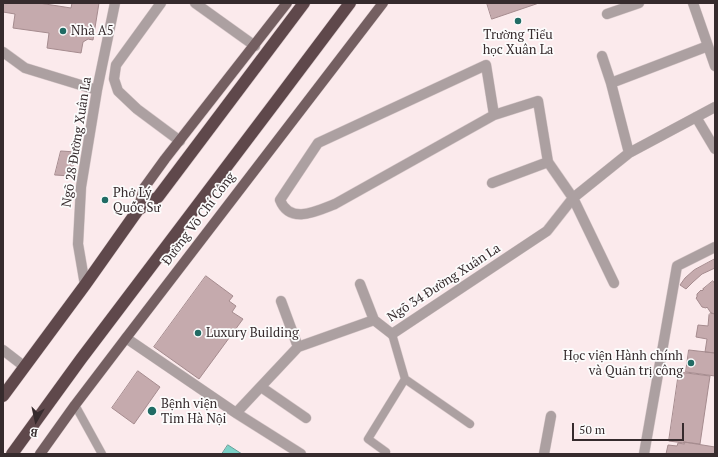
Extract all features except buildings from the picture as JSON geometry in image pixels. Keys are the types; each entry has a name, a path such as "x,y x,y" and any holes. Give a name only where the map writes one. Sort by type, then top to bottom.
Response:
{"highway":[{"path":"3,396 138,210 158,197 304,3"},
{"name":"Đường Võ Chí Công","path":"12,454 81,359 350,3"}],"main road":[{"path":"138,210 144,188 287,3"},
{"name":"Đường Võ Chí Công","path":"40,454 75,405 383,3"}],"street":[{"name":"Ngõ 28 Đường Xuân La","path":"85,285 78,244 81,187 97,90 115,3"},
{"path":"161,3 116,65 114,79 118,91 137,109 180,141"},
{"path":"195,3 255,46"},
{"path":"607,14 639,3"},
{"path":"694,3 715,66"},
{"path":"611,83 708,46"},
{"path":"3,52 25,68 97,90"},
{"path":"602,56 630,153"},
{"path":"494,115 486,65 318,143 280,200 282,205 286,210 295,214 305,214 315,212 335,204 494,115 538,101 548,162 572,198 614,283"},
{"name":"Ngõ 34 Đường Xuân La","path":"236,414 298,347 374,320 392,334 548,231 572,198 630,153 715,106"},
{"path":"696,117 715,149"},
{"path":"492,183 548,162"},
{"path":"644,454 677,266 715,247"},
{"path":"360,284 374,320"},
{"path":"281,301 298,347"},
{"path":"126,338 236,414 301,454"},
{"path":"3,350 25,367"},
{"path":"261,387 306,418"},
{"path":"544,454 551,416"}],"lane":[{"path":"392,334 405,379 470,424"},
{"path":"386,452 368,439 405,379"},
{"path":"75,405 102,454"}],"water":[{"path":"228,445 242,454 222,454"}],"place":[{"name":"Trường Tiểu học Xuân La","path":"518,21"},
{"name":"Nhà A5","path":"63,31"},
{"name":"Phở Lý Quốc Sư","path":"105,200"},
{"name":"Luxury Building","path":"198,333"},
{"name":"Học viện Hành chính và Quản trị công","path":"691,363"},
{"name":"Bệnh viện Tim Hà Nội","path":"152,411"}]}
